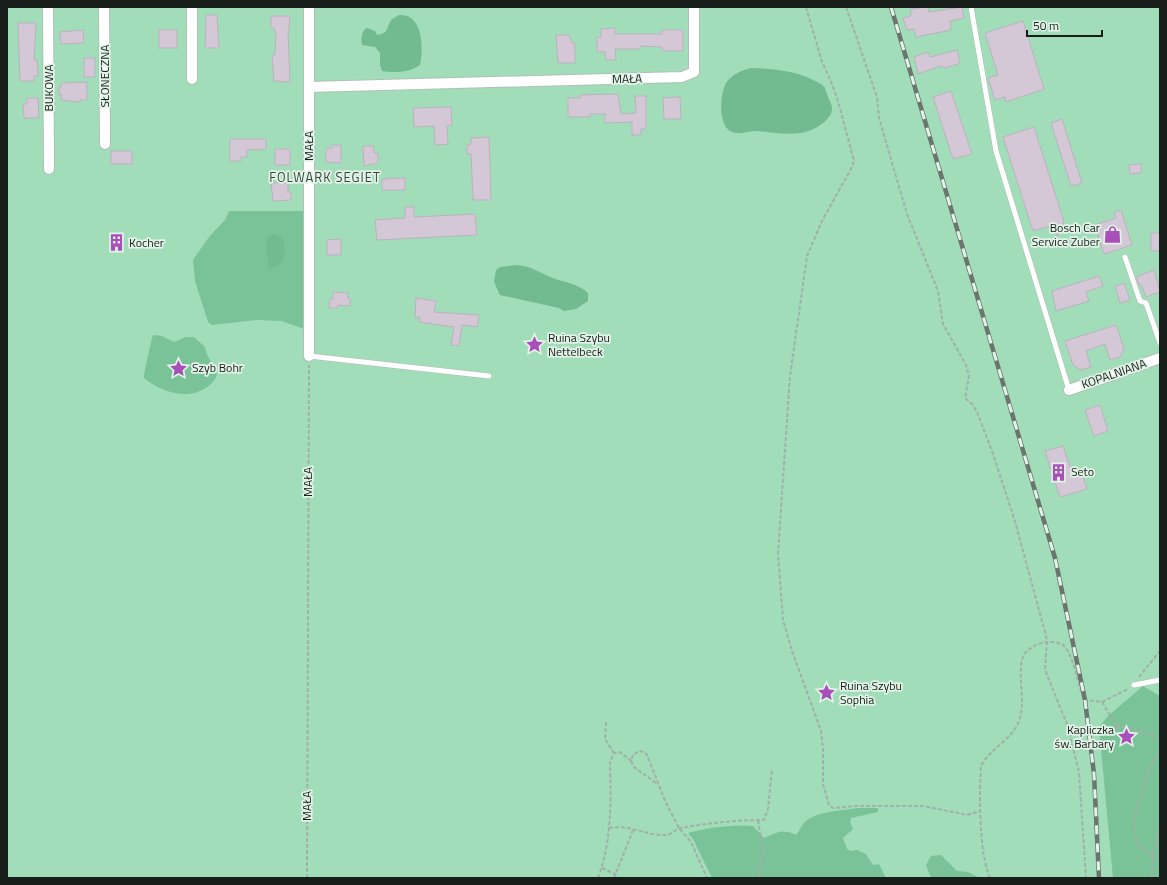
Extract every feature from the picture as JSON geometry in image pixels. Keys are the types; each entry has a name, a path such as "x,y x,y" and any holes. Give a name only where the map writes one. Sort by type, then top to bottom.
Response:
{"street":[{"name":"BUKOWA","path":"48,7 49,169"},
{"name":"SŁONECZNA","path":"104,7 105,144"},
{"path":"192,7 192,79"},
{"name":"MAŁA","path":"309,7 309,356"},
{"name":"MAŁA","path":"309,87 682,77 694,72 694,7"},
{"name":"KOPALNIANA","path":"1069,390 1160,358"}],"lane":[{"path":"971,7 996,151 1069,390"},
{"path":"1125,257 1140,301 1146,304 1160,343"},
{"path":"1154,326 1160,324"},
{"path":"309,356 489,376"},
{"path":"1134,685 1160,680"}],"path":[{"path":"806,7 822,62 838,101 854,161 814,240 806,263 803,296 790,376 781,501 778,554 783,620 792,651 821,731 823,784 828,805 834,808 856,806 924,806 967,815 980,811"},
{"path":"846,7 877,97 879,118 908,214 938,291 943,324 966,365 969,376 965,398 973,405 977,412 992,451 1016,525 1046,641 1045,670 1067,724 1079,772 1086,878"},
{"name":"MAŁA","path":"307,878 309,356"},
{"path":"990,878 985,864 980,811 981,766 984,759 1008,737 1020,720 1023,703 1022,659 1029,649 1046,641 1062,644 1068,649 1080,691 1085,700 1102,702 1124,738"},
{"path":"606,722 605,739 614,753"},
{"path":"1116,726 1121,726 1160,738"},
{"path":"1153,856 1143,850 1136,839 1135,825 1141,792 1160,750"},
{"path":"631,761 633,755 639,751 644,752 654,769 656,783 678,828 691,842 707,878"},
{"path":"614,753 620,752 631,761 634,767 656,783"},
{"path":"598,878 602,868 609,828 610,762 614,753"},
{"path":"609,828 621,826 645,833 669,835 678,828 764,820 768,809 772,769"},
{"path":"758,820 763,850 759,878"},
{"path":"1152,878 1153,856 1160,823"},
{"path":"614,878 633,830"},
{"path":"602,868 615,874 619,878"}],"shaded area":[{"path":"7,7 1160,7 1160,878 7,878"},
{"path":"399,15 407,16 413,20 420,33 422,50 420,65 411,70 401,72 382,71 380,65 380,53 375,47 362,45 363,33 367,28 375,31 377,35 384,33 387,30 391,20"},
{"path":"752,68 795,73 821,84 824,86 832,106 829,117 816,128 795,134 756,131 737,133 730,131 723,122 722,116 721,101 724,88 728,80 734,75"},
{"path":"229,211 304,211 304,329 282,321 257,320 212,325 208,322 195,281 193,260 209,237 225,220","holes":["284,244 281,262 269,269"]},
{"path":"274,234 282,238 283,241 283,261 277,266 269,269 267,238"},
{"path":"517,265 531,268 553,278 580,287 588,293 588,301 576,309 564,311 559,308 500,295 494,282 496,270 500,267"},
{"path":"153,335 162,336 174,342 186,337 194,337 205,347 207,355 217,376 210,385 193,393 183,394 173,392 162,389 153,384 144,378"},
{"path":"1143,686 1160,696 1160,878 1113,878 1099,727 1108,716"},
{"path":"857,808 878,808 878,812 851,818 850,822 853,829 843,838 847,849 851,851 857,850 866,854 873,865 879,864 886,878 712,878 693,839 688,833 728,826 753,826 764,838 783,832 796,835 804,823 810,818 830,812"},
{"path":"941,855 957,871 968,872 980,878 931,878 926,865 931,856"}],"building":[{"path":"928,7 929,12 962,7 964,18 950,21 951,30 916,37 914,29 907,30 903,18 911,16 910,10"},
{"path":"206,15 217,15 219,48 205,48"},
{"path":"271,16 290,16 288,30 290,82 274,81 272,55 275,55 276,35 274,28 271,28"},
{"path":"1023,21 1044,89 1006,102 1005,97 995,100 988,78 998,75 985,33"},
{"path":"18,23 36,23 34,60 37,60 38,76 34,76 34,81 20,81"},
{"path":"615,28 615,34 662,34 662,30 683,30 683,51 662,51 662,47 640,46 640,49 615,49 616,60 606,60 605,52 597,52 597,37 601,37 601,29"},
{"path":"83,30 84,43 61,44 60,32"},
{"path":"159,30 177,30 177,48 159,48"},
{"path":"556,35 569,35 572,43 575,43 575,63 558,63"},
{"path":"957,50 960,61 958,64 945,68 940,66 918,74 914,57 928,52 930,57"},
{"path":"84,58 95,58 95,77 84,77"},
{"path":"87,82 87,100 80,100 80,102 61,100 62,95 59,95 59,88 61,87 62,83"},
{"path":"951,91 972,154 953,159 933,97"},
{"path":"618,94 621,114 636,113 635,96 646,96 646,129 641,129 641,135 632,135 632,122 605,123 605,114 590,114 590,117 568,117 568,98 580,98 580,95"},
{"path":"680,97 681,119 664,119 663,98"},
{"path":"27,98 38,98 39,118 24,118 23,104 27,104"},
{"path":"451,107 452,125 447,126 448,144 435,145 434,126 414,127 413,108"},
{"path":"1062,119 1082,183 1071,186 1051,123"},
{"path":"1034,127 1064,222 1057,237 1055,230 1052,231 1051,226 1033,231 1003,137"},
{"path":"489,137 491,200 473,200 471,154 467,154 467,145 471,144 471,138"},
{"path":"230,139 266,139 266,149 247,150 247,157 241,157 241,161 230,161"},
{"path":"333,145 341,145 341,163 326,162 326,148 332,148"},
{"path":"363,146 373,146 374,153 378,153 378,163 364,166"},
{"path":"275,149 290,149 290,165 275,165"},
{"path":"111,151 132,151 132,164 111,164"},
{"path":"1141,164 1141,173 1130,174 1129,165"},
{"path":"405,178 405,190 382,190 382,179"},
{"path":"271,183 288,183 288,192 291,192 291,200 273,201"},
{"path":"405,207 414,207 414,217 475,214 477,235 377,240 375,220 405,218"},
{"name":"Bosch Car Service Zuber","path":"1121,210 1132,245 1104,254 1095,225 1116,218 1114,213"},
{"path":"1151,233 1160,233 1160,251 1151,251"},
{"path":"341,239 341,255 327,255 327,240"},
{"path":"1154,270 1160,292 1146,297 1141,284 1139,285 1136,277"},
{"path":"1099,276 1103,286 1086,292 1089,301 1056,311 1052,291"},
{"path":"1124,283 1130,300 1120,303 1115,286"},
{"path":"333,292 348,293 347,298 350,298 350,306 338,305 338,308 329,308 330,299 333,299"},
{"path":"416,298 436,301 434,312 479,315 477,327 462,325 459,346 451,345 454,327 419,322 420,317 415,317"},
{"path":"1116,325 1124,349 1120,357 1110,360 1105,344 1086,351 1091,367 1081,370 1073,365 1065,341"},
{"path":"1100,405 1108,431 1094,436 1085,410"},
{"name":"Seto","path":"1063,446 1073,476 1082,473 1087,489 1060,497 1045,451"}],"railway":[{"path":"891,7 1055,558 1085,700 1094,774 1099,878"}],"place":[{"name":"Bosch Car Service Zuber","path":"1113,235"},
{"name":"Kocher","path":"116,243"},
{"name":"Ruina Szybu Nettelbeck","path":"535,345"},
{"name":"Szyb Bohr","path":"179,368"},
{"name":"Seto","path":"1058,472"},
{"name":"Ruina Szybu Sophia","path":"827,693"},
{"name":"Kapliczka św. Barbary","path":"1127,737"}],"district":[{"name":"FOLWARK SEGIET","path":"325,177"}]}
